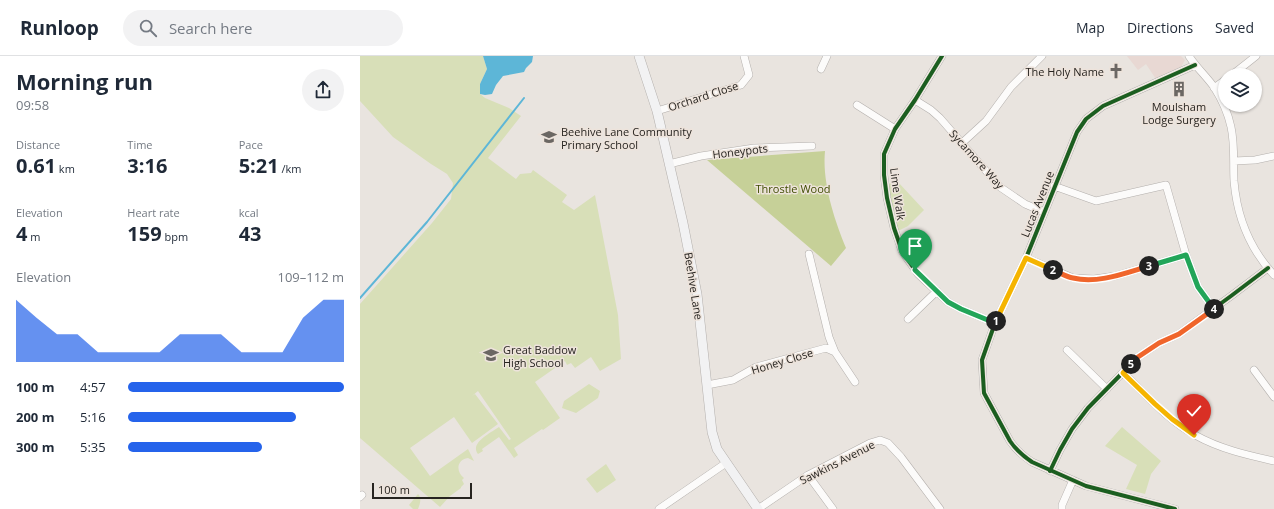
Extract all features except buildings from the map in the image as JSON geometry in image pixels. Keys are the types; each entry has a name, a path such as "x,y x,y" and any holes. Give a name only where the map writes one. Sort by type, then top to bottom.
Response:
{"main road":[{"name":"Beehive Lane","path":"639,56 657,111 683,223 697,294 712,432 717,449 758,509"}],"street":[{"name":"Orchard Close","path":"657,111 741,85 749,75 744,56"},
{"path":"821,70 827,56"},
{"name":"Lime Walk","path":"942,56 895,129 884,154 884,176 894,228 902,251 918,274 948,302 995,323"},
{"path":"962,143 986,121 1011,86 1042,56"},
{"path":"1189,56 1214,88 1223,105 1230,126 1233,144 1234,181 1240,219 1251,245 1274,275"},
{"path":"1241,68 1256,56"},
{"name":"Lucas Avenue","path":"1175,509 1098,490 1050,471 1025,457 1014,447 984,392 982,360 995,323 1026,258 1076,132 1086,118 1103,106 1195,65"},
{"path":"1214,88 1218,85"},
{"name":"Sycamore Way","path":"915,100 931,110 940,118 1000,187 1025,204 1044,212"},
{"path":"857,105 895,129"},
{"name":"Honeypots","path":"669,164 701,156 754,148 812,146"},
{"path":"1234,162 1274,156"},
{"path":"1054,186 1096,201 1166,185 1186,255 1198,287 1214,309"},
{"path":"809,254 829,337 835,352 855,382"},
{"path":"1026,258 1073,278 1094,279 1115,276 1186,255"},
{"path":"1050,471 1072,429 1088,408 1138,357 1159,343 1179,334 1268,268"},
{"path":"908,319 937,291"},
{"name":"Honey Close","path":"708,385 733,380 756,367 826,348 835,352"},
{"path":"1067,350 1107,389"},
{"path":"1254,370 1274,397"},
{"path":"1123,373 1172,419 1194,435 1217,446 1274,461"},
{"name":"Sawkins Avenue","path":"758,509 808,475 870,443 880,440 888,443 901,457 940,509"},
{"path":"659,509 726,463"},
{"path":"808,475 833,509"},
{"path":"1062,509 1062,505 1073,480"}],"shaded area":[{"path":"1127,56 1181,56 1185,60 1181,67 1156,79 1146,64 1138,70"}],"green space":[{"name":"Great Baddow High School","path":"360,56 483,56 487,69 480,84 480,94 485,98 509,108 521,116 488,158 516,179 520,174 531,173 533,170 567,195 562,202 574,210 595,195 618,315 621,359 600,371 591,357 575,368 571,363 567,365 565,361 535,382 560,418 514,448 518,455 514,458 499,437 482,449 483,451 478,454 476,446 482,438 499,427 509,440 511,439 478,391 472,396 475,394 498,424 472,443 454,417 410,448 430,476 468,449 474,461 468,458 464,459 458,466 461,476 464,478 462,480 464,484 440,507 360,438 360,304 432,223 451,199 453,183 447,174 393,137 360,101"},
{"name":"Throstle Wood","path":"825,151 825,175 827,188 837,225 846,248 831,266 707,160"},
{"path":"898,182 924,210 908,226 896,232 887,184"},
{"path":"589,384 600,391 598,398 576,413 562,408 564,401"},
{"path":"1122,427 1161,461 1151,474 1145,494 1126,489 1137,465 1105,446"},
{"path":"606,464 616,480 597,493 586,479"},
{"path":"418,494 420,499 418,509 413,509 409,505"}],"water":[{"path":"483,56 533,56 532,62 524,72 503,76 496,85 492,94 485,95 480,94 480,84 487,69"}],"waterway":[{"path":"360,298 427,222 524,98"}],"cycle path":[{"path":"942,56 895,129 884,154 884,175 887,198 894,228 902,251 918,274 948,302 995,323"},
{"path":"1175,509 1086,486 1032,462 1017,450 1010,441 984,393 982,360 995,323 1026,258 1077,132 1086,119 1103,106 1195,65"},
{"path":"1050,471 1072,429 1088,408 1138,357 1159,343 1179,334 1268,268"}],"place":[{"name":"The Holy Name","path":"1116,71"},
{"name":"Moulsham Lodge Surgery","path":"1179,89"},
{"name":"Beehive Lane Community Primary School","path":"549,137"},
{"name":"Great Baddow High School","path":"491,355"}],"route":[{"path":"915,270 948,302 995,323 1026,258 1073,278 1094,279 1115,276 1186,255 1198,287 1214,309 1179,334 1159,343 1138,357 1123,373 1172,419 1194,435"}]}
